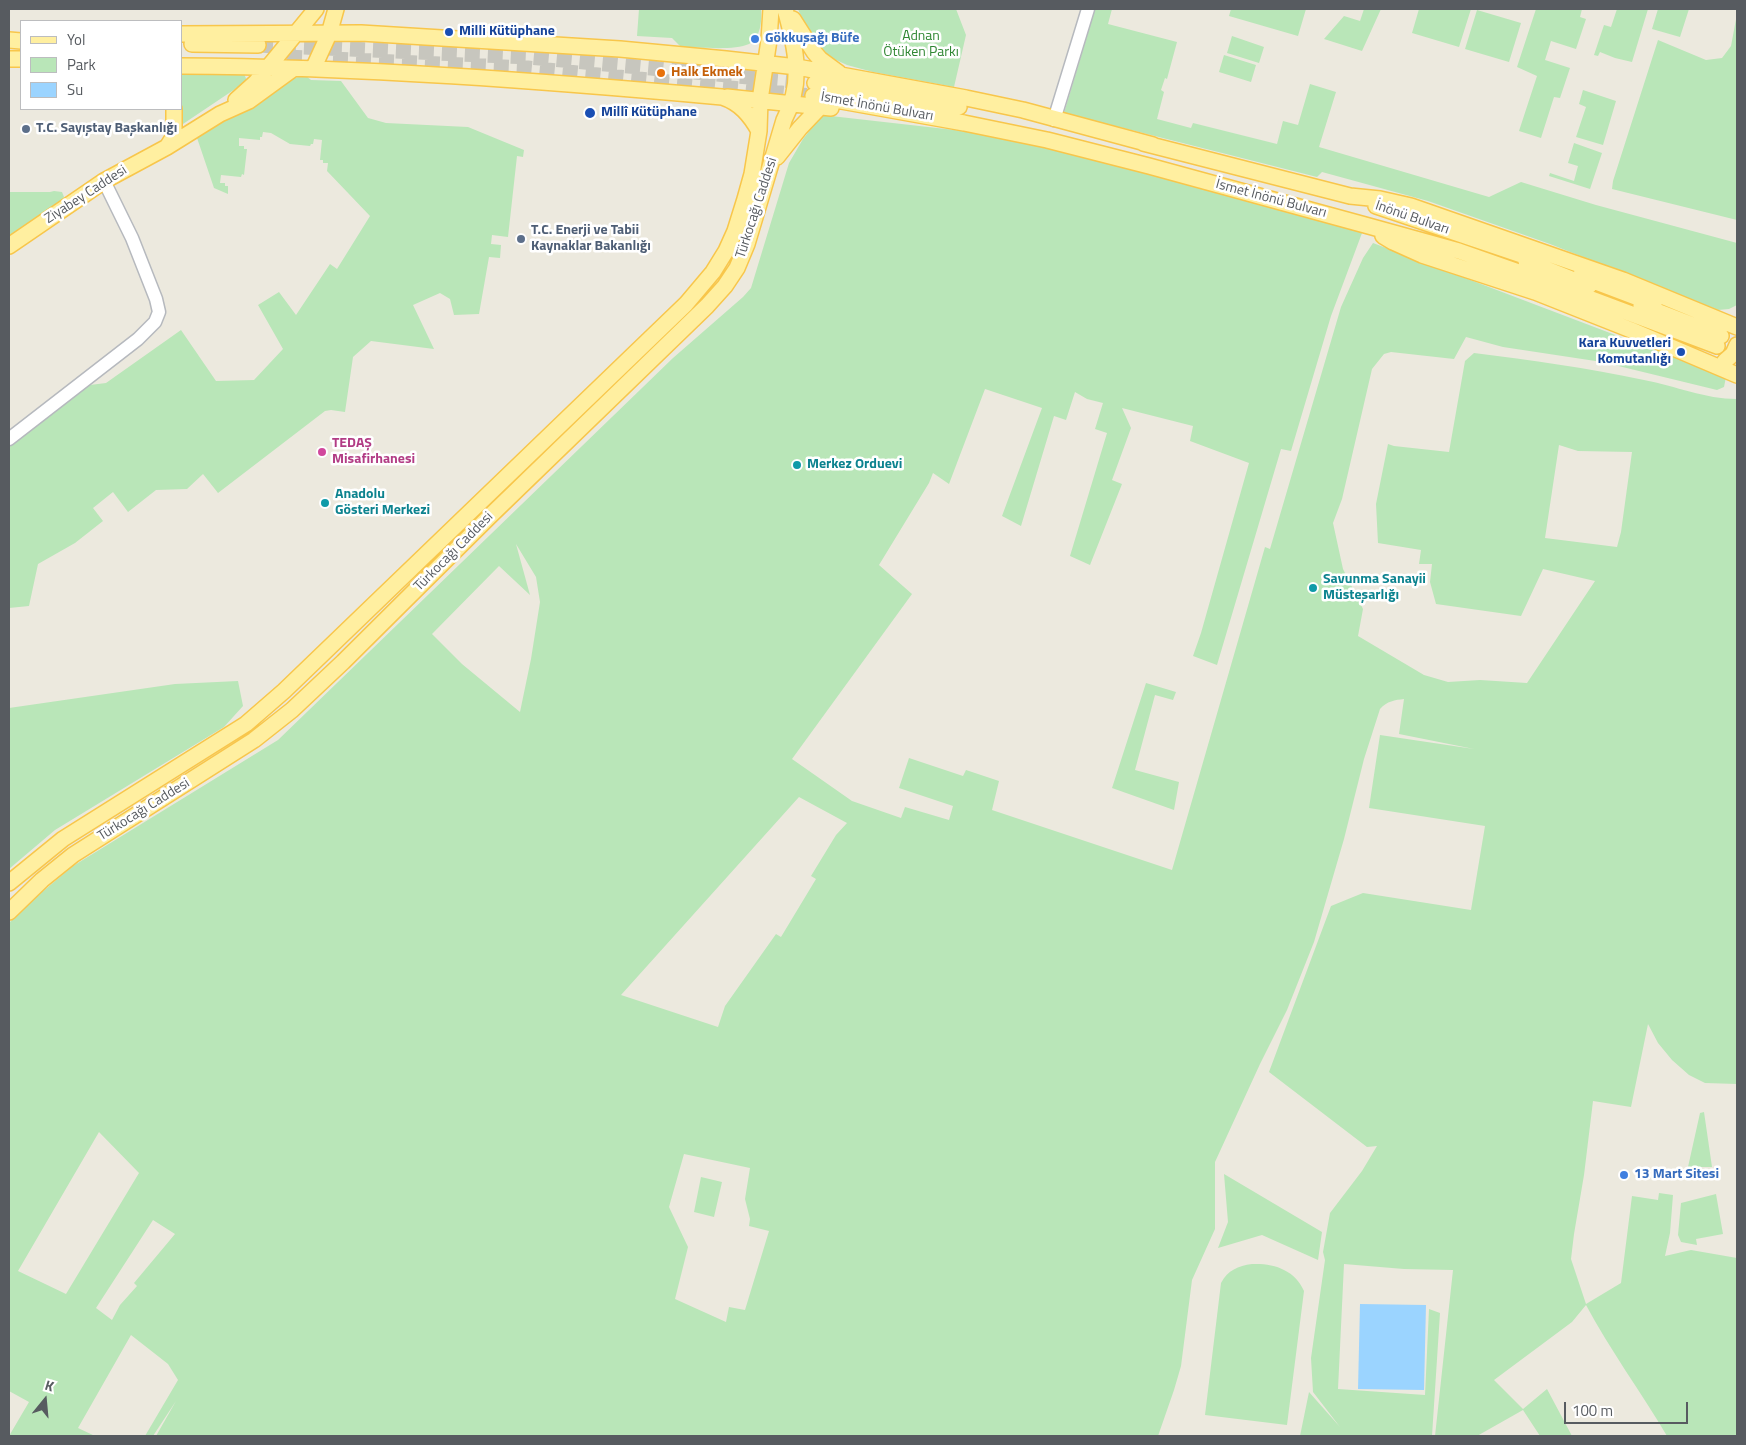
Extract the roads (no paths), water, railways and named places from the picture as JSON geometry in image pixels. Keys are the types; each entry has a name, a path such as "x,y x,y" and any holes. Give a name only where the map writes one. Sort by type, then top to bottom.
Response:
{"main road":[{"path":"182,66 261,56 296,32 316,9"},
{"path":"312,69 328,34 336,9"},
{"path":"341,9 346,19 361,33"},
{"name":"Türkocağı Caddesi","path":"9,883 63,839 246,724 284,692 686,304 713,272 726,251 752,174 760,131 760,100 770,40 771,9"},
{"path":"786,9 799,26 814,52 820,59 842,75"},
{"name":"Türkocağı Caddesi","path":"9,912 42,880 73,855 254,740 292,710 686,327 724,286 737,268 747,244 784,120 792,105 797,67 794,41 786,9"},
{"path":"182,34 361,33 620,49 797,67 1023,110 1054,120 1152,145"},
{"path":"182,44 261,56 293,69 523,80 760,100 792,105 816,95"},
{"path":"182,57 261,56"},
{"path":"220,114 256,82 261,56"},
{"name":"Ziyabey Caddesi","path":"9,246 104,181 167,147 220,114 249,102 293,69"},
{"path":"771,164 800,128 816,95"},
{"name":"İsmet İnönü Bulvarı","path":"816,95 1047,140 1149,166 1459,251 1533,277 1732,338"},
{"name":"İsmet İnönü Bulvarı","path":"816,95 971,109 1152,145 1350,196"},
{"path":"723,97 745,110 752,117 760,131"},
{"path":"167,147 174,136 174,110"},
{"path":"1350,196 1380,198 1411,206 1623,280 1721,319 1737,316"},
{"name":"İnönü Bulvarı","path":"1350,196 1474,240 1552,265 1732,338"},
{"path":"1365,225 1610,315 1731,364 1733,354 1732,338 1721,319"},
{"path":"1365,225 1393,242 1422,254 1542,295 1737,374"},
{"path":"492,491 508,499"},
{"path":"246,724 254,740"}],"street":[{"path":"1054,120 1088,9"},
{"path":"9,439 138,339 155,322 159,312 132,238 104,181"}],"water":[{"path":"1360,1304 1426,1305 1424,1390 1358,1389"}],"tunnel":[{"path":"258,45 529,57 815,83"},
{"path":"287,57 528,68 813,96"}],"place":[{"name":"Milli Kütüphane","path":"449,32"},
{"name":"Gökkuşağı Büfe","path":"755,39"},
{"name":"Halk Ekmek","path":"661,73"},
{"name":"Millî Kütüphane","path":"590,113"},
{"name":"T.C. Sayıştay Başkanlığı","path":"26,129"},
{"name":"T.C. Enerji ve Tabii Kaynaklar Bakanlığı","path":"521,239"},
{"name":"Kara Kuvvetleri Komutanlığı","path":"1681,352"},
{"name":"TEDAŞ Misafirhanesi","path":"322,452"},
{"name":"Merkez Orduevi","path":"797,465"},
{"name":"Anadolu Gösteri Merkezi","path":"325,503"},
{"name":"Savunma Sanayii Müsteşarlığı","path":"1313,588"},
{"name":"13 Mart Sitesi","path":"1624,1175"}],"park label":[{"name":"Adnan Ötüken Parkı","path":"921,46"}]}
